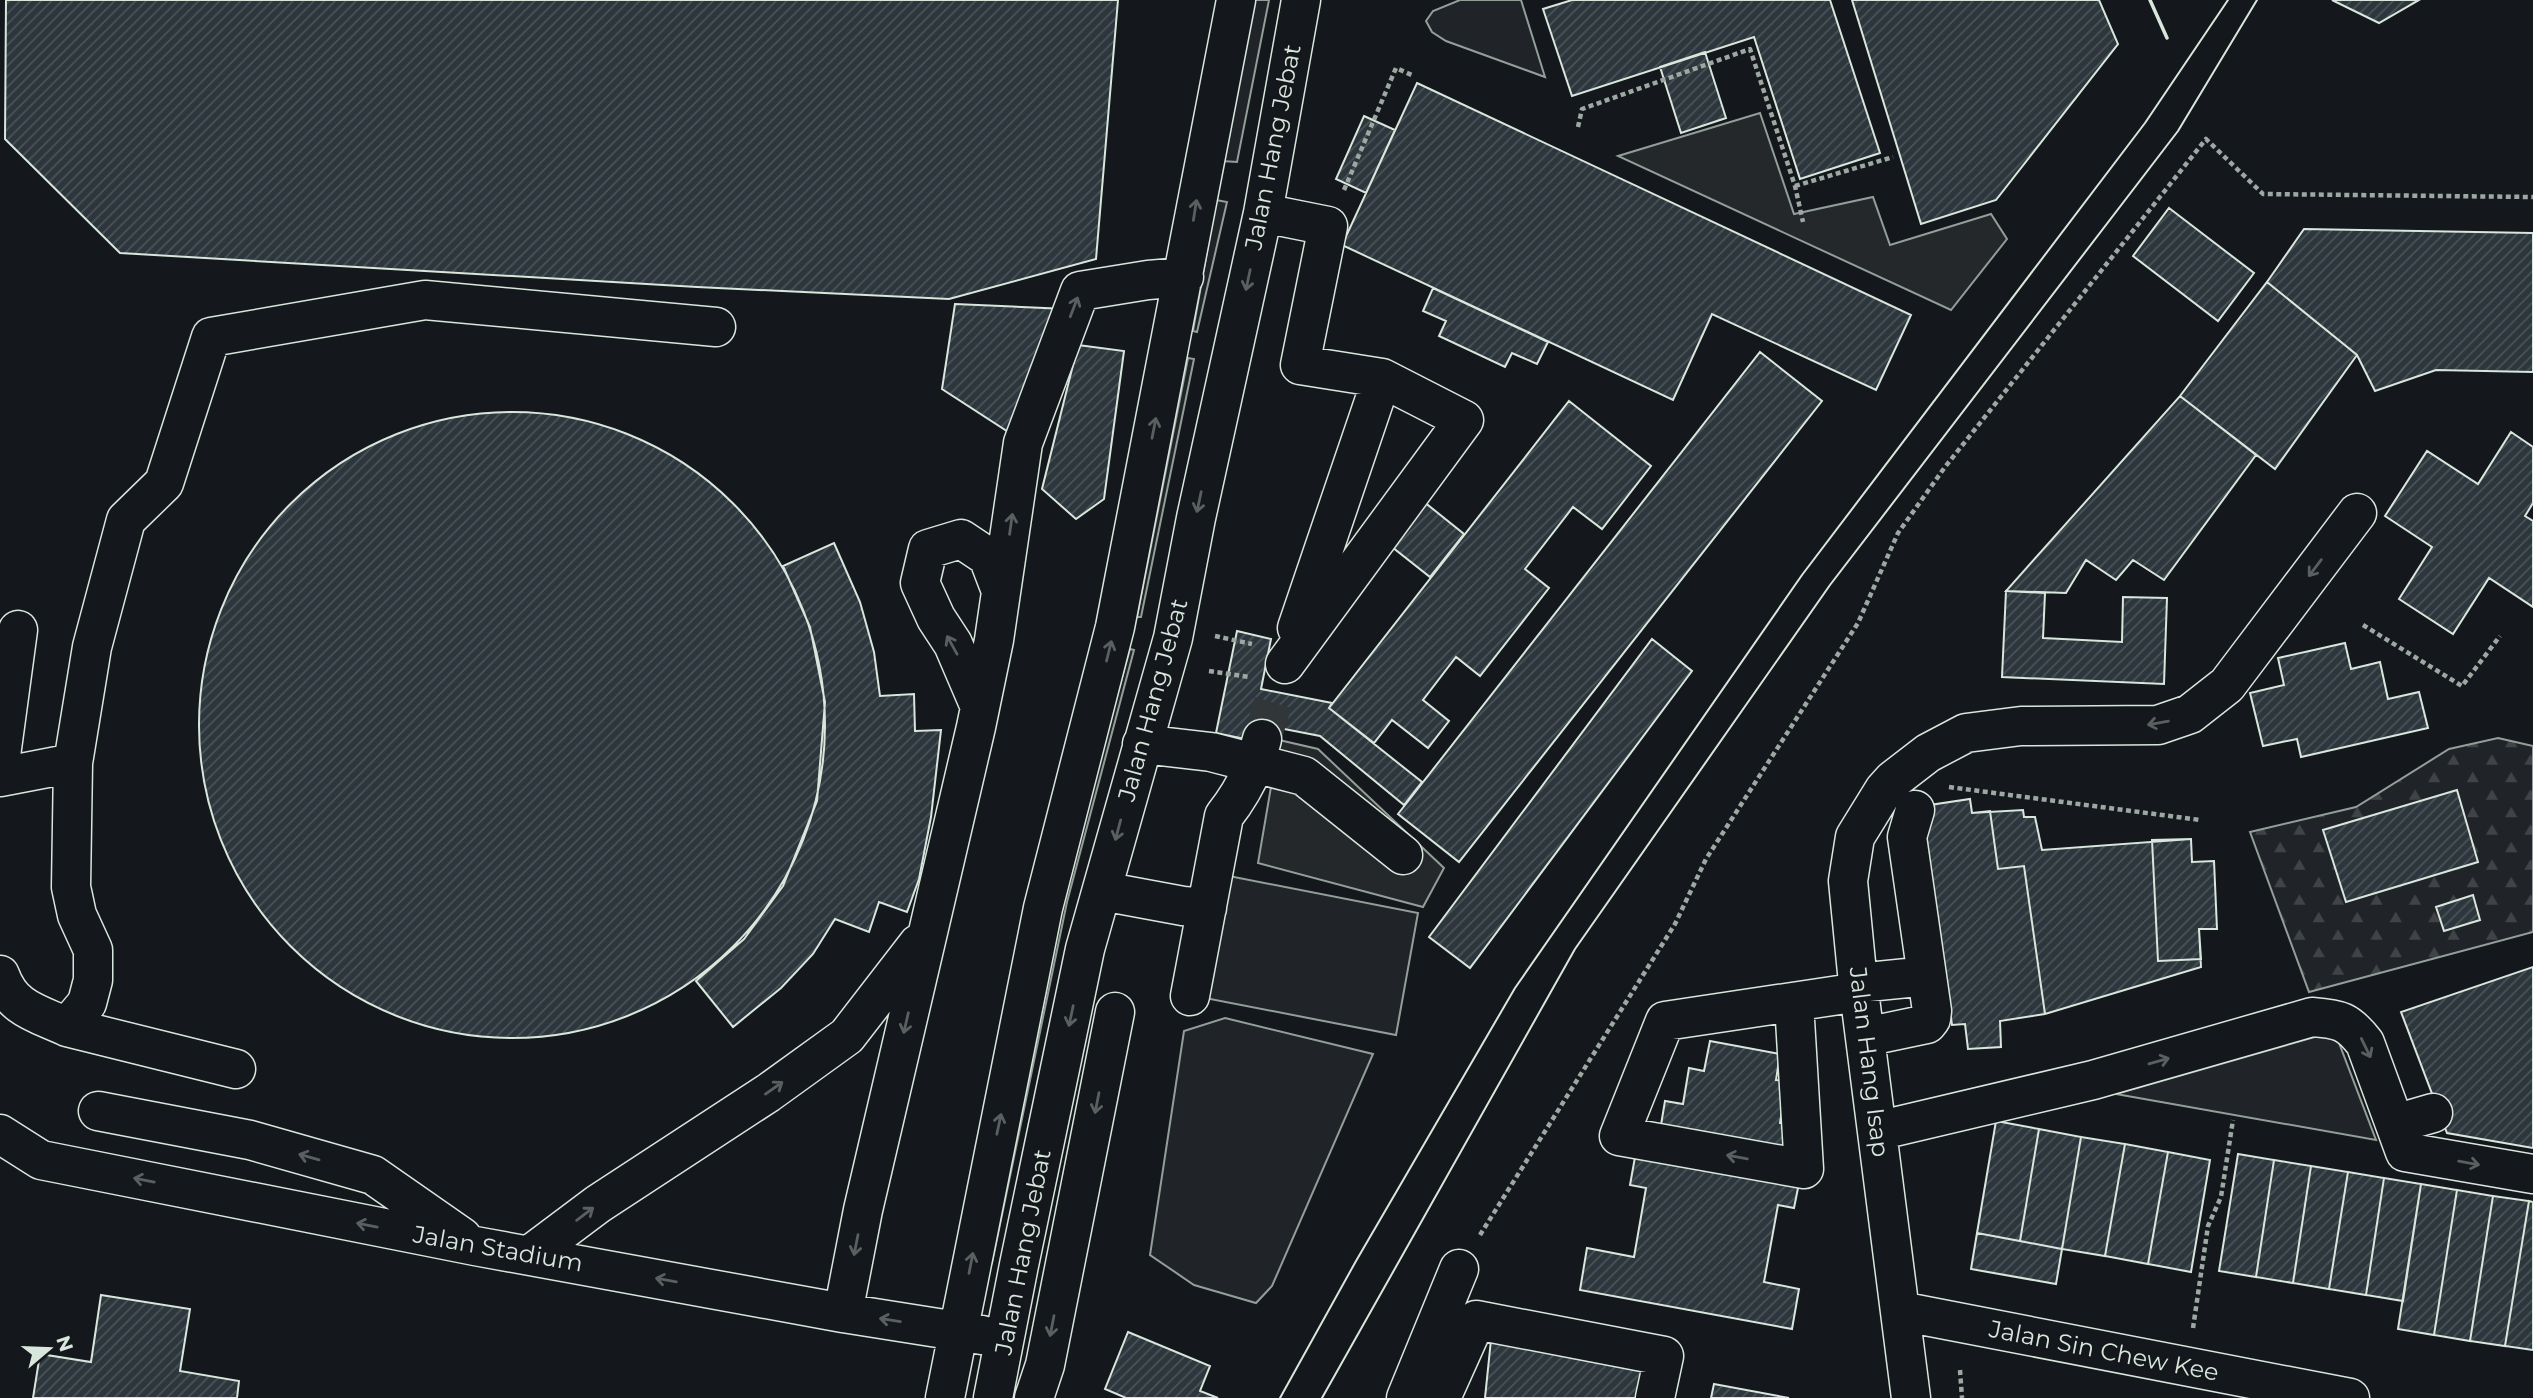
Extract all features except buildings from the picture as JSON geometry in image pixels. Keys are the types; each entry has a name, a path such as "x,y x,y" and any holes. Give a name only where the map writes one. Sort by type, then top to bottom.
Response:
{"street":[{"name":"Jalan Hang Jebat","path":"945,1398 1043,908 1115,626 1236,0"},
{"name":"Jalan Hang Jebat","path":"993,1398 1085,949 1173,638 1198,505 1262,213 1301,0"},
{"path":"1262,213 1328,226 1300,366 1382,378 1464,420 1271,676"},
{"path":"843,1313 863,1210 994,640 1023,443 1080,290 1184,277"},
{"path":"67,1027 87,1003 93,980 93,950 77,915 71,887 73,763 92,647 126,520 164,483 211,337 425,300 716,327"},
{"path":"1271,676 1382,378"},
{"name":"Jalan Hang Isap","path":"1911,1398 1858,988 1848,881 1855,837 1893,779 1928,753 1966,733 2076,717 2158,724 2190,714 2227,685 2357,513"},
{"path":"980,707 953,644 936,618 920,583 928,549 961,540 988,558 1001,592"},
{"path":"0,763 18,630"},
{"path":"1142,744 1211,752 1259,752 1304,776 1403,855"},
{"path":"1190,996 1224,816 1239,797 1259,752"},
{"path":"0,777 73,763"},
{"path":"1865,1037 1927,1024 1932,1011 1907,837 1915,810"},
{"path":"1102,891 1207,908"},
{"path":"530,1255 598,1204 768,1093 847,1036 927,933"},
{"path":"0,975 5,989 15,1003 67,1027 236,1069"},
{"path":"1794,1003 1804,1169 1619,1136 1665,1021 1794,1003 1927,976"},
{"path":"1034,1398 1045,1365 1115,1012"},
{"path":"1877,1131 2093,1080 2312,1017 2341,1020 2353,1028 2365,1043 2400,1138"},
{"path":"98,1111 250,1139 373,1175 475,1246"},
{"path":"2400,1138 2433,1113"},
{"name":"Jalan Stadium","path":"0,1134 41,1160 475,1246 843,1313 1005,1339"},
{"path":"2400,1138 2533,1174"},
{"path":"1406,1398 1459,1269"},
{"name":"Jalan Sin Chew Kee","path":"1900,1311 2350,1398"},
{"path":"1441,1398 1476,1320 1664,1356 1673,1391"}],"path":[{"path":"1578,127 1582,109 1750,49 1795,186 1803,222"},
{"path":"1328,226 1396,68 1414,76"},
{"path":"1459,1269 1675,924 1706,859 1858,623 1898,533 1945,467 2206,139 2263,194 2533,197"},
{"path":"1795,186 1893,157"},
{"path":"2363,625 2462,686 2500,636"},
{"path":"1209,671 1271,676"},
{"path":"1893,779 2200,820"},
{"path":"2188,1367 2208,1226 2221,1197 2233,1120"},
{"path":"1960,1370 1962,1398"}],"green space":[{"path":"1253,0 1269,0 1237,162 1222,161"},
{"path":"1460,0 1521,0 1545,77 1446,41 1432,32 1426,21 1433,11"},
{"path":"1216,200 1227,202 1197,332 1193,331"},
{"path":"1188,358 1194,359 1141,617 1137,617"},
{"path":"1130,649 1134,650 1067,902 992,1263 990,1262 1041,996 1089,797"},
{"path":"2498,738 2533,746 2533,932 2309,992 2250,832 2356,807 2449,749"},
{"path":"1229,876 1418,913 1396,1035 1205,998"},
{"path":"1225,1018 1373,1054 1272,1286 1256,1303 1194,1285 1150,1255 1184,1031"},
{"path":"2318,1036 2339,1043 2376,1140 2116,1094"}],"shaded area":[{"path":"1760,113 1794,214 1873,197 1890,245 1991,214 2007,239 1951,310 1618,156"},
{"path":"1279,740 1318,749 1444,868 1423,907 1258,863"}],"tunnel":[{"path":"1262,739 1278,686"}],"tram line":[{"path":"1280,1398 1356,1261 1515,988 1802,575 2145,123 2228,0"},
{"path":"1322,1398 1575,949 1830,585 2178,131 2257,0"}],"wall":[{"path":"2150,0 2167,38"}]}
